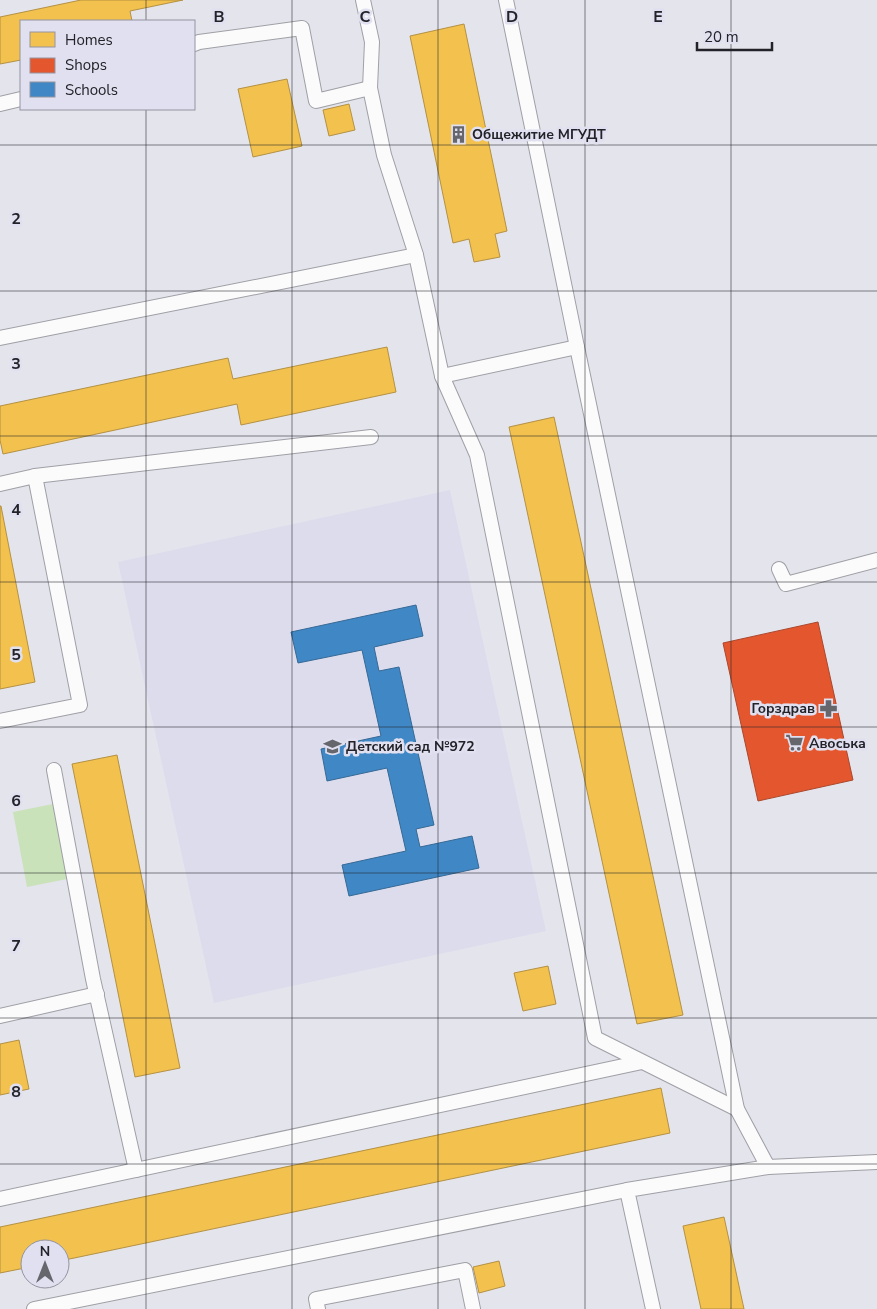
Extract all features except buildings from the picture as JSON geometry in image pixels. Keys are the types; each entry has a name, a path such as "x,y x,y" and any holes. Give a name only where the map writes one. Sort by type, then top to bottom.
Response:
{"lane":[{"path":"363,0 372,42 370,88 384,156 416,255 442,376 477,455 595,1038 737,1109"},
{"path":"506,0 737,1109 768,1167"},
{"path":"195,44 302,28 316,101 370,88"},
{"path":"0,104 20,99"},
{"path":"0,338 416,255"},
{"path":"442,376 578,347"},
{"path":"0,484 35,476 372,437"},
{"path":"0,722 80,705 35,476"},
{"path":"779,569 786,584 877,560"},
{"path":"54,770 97,994 136,1170"},
{"path":"0,1016 97,994"},
{"path":"0,1199 642,1062"},
{"path":"34,1309 627,1190 768,1167 877,1162"},
{"path":"627,1190 653,1309"},
{"path":"318,1309 316,1299 465,1270 474,1309"}],"shaded area":[{"name":"Детский сад №972","path":"450,490 546,931 214,1003 118,562"}],"green space":[{"path":"53,804 67,879 27,887 13,812"}],"place":[{"name":"Общежитие МГУДТ","path":"458,134"},
{"name":"Горздрав","path":"829,708"},
{"name":"Авоська","path":"795,743"},
{"name":"Детский сад №972","path":"332,746"}]}
